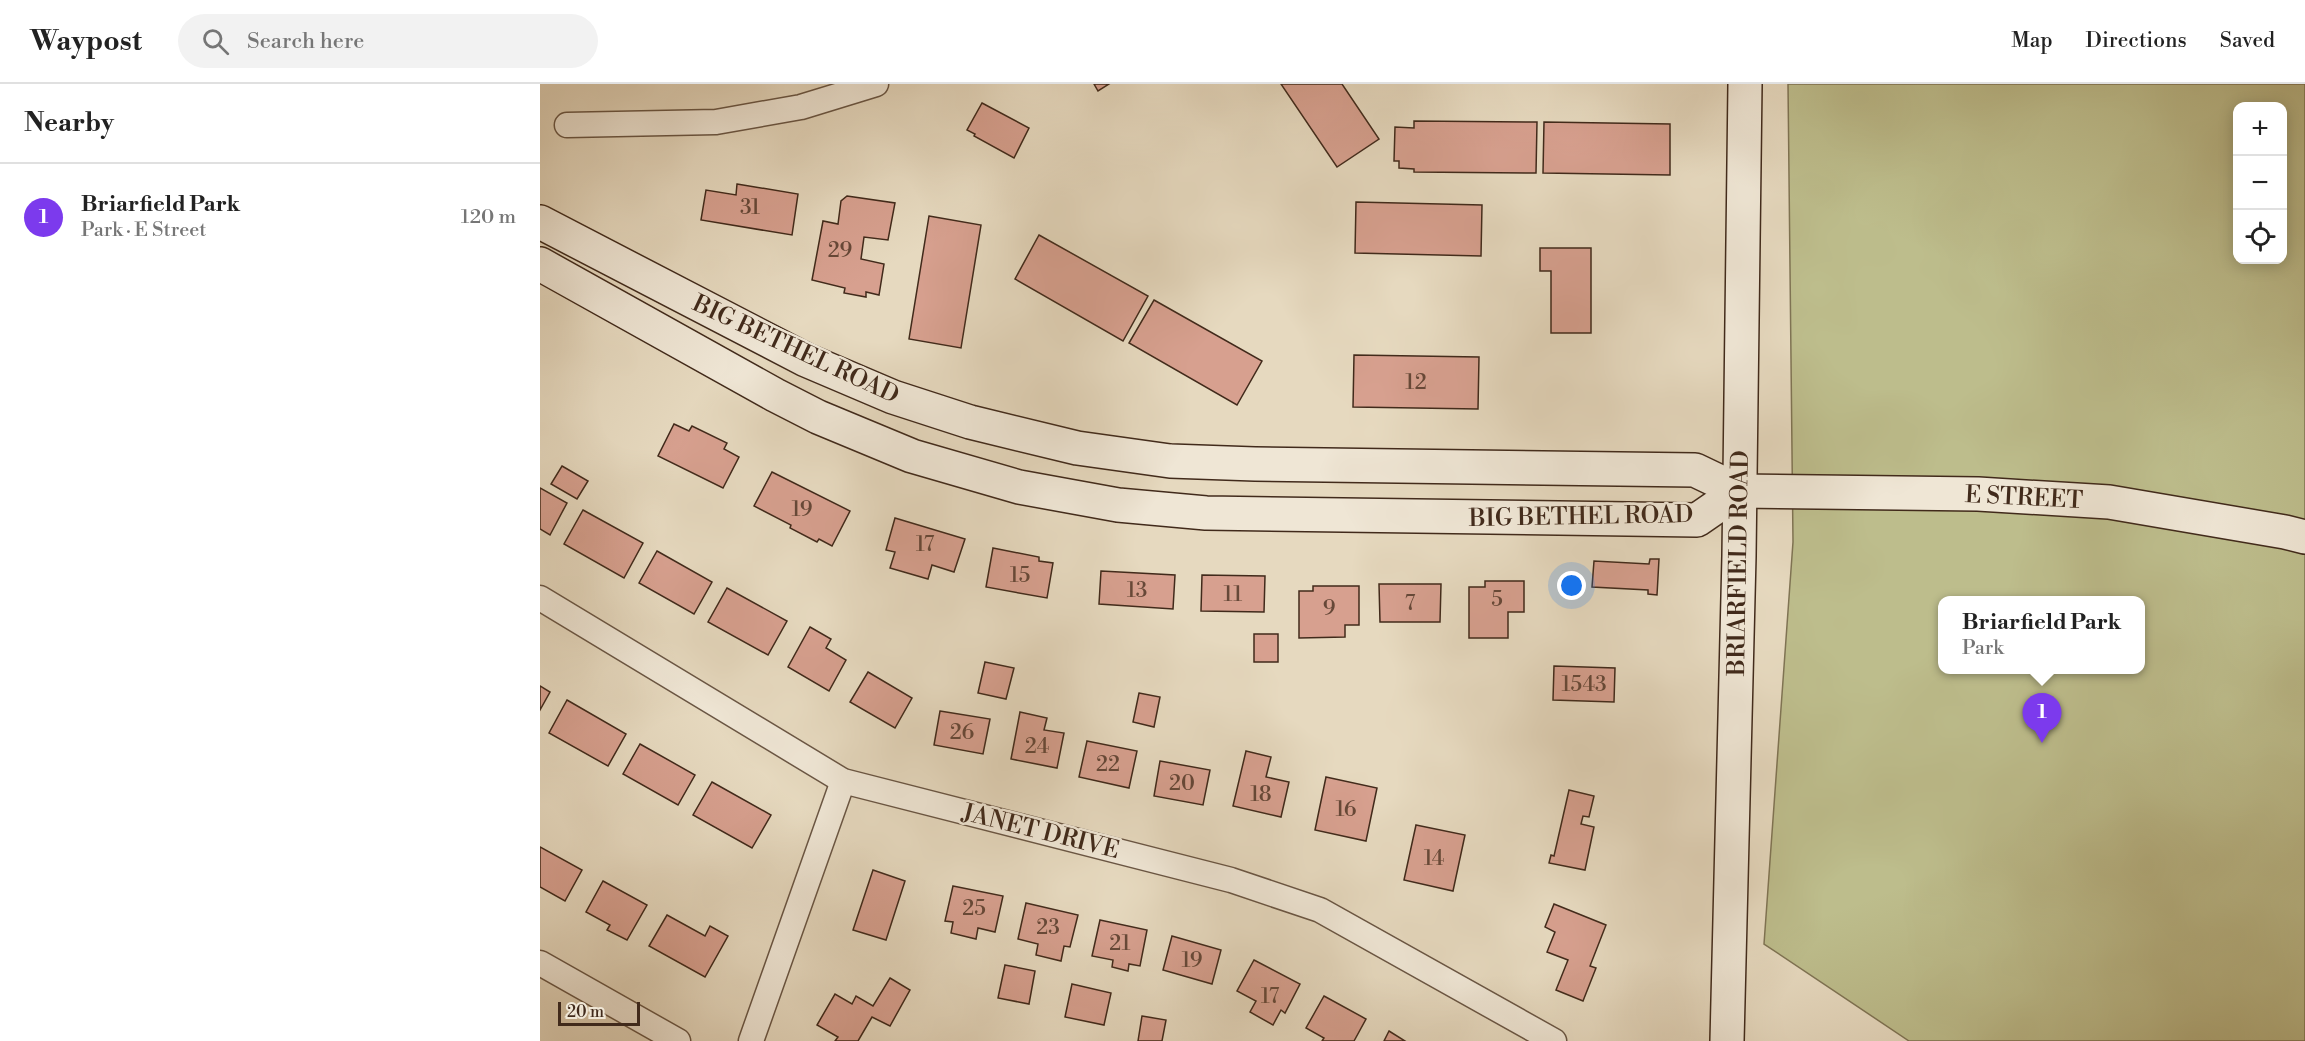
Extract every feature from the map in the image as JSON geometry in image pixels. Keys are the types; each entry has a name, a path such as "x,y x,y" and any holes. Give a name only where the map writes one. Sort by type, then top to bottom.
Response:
{"main road":[{"name":"BRIARFIELD ROAD","path":"1727,1041 1745,84"},
{"name":"BIG BETHEL ROAD","path":"540,222 806,360 893,397 970,423 1009,433 1077,448 1170,461 1695,470 1739,491 1697,520 1206,513 1118,505 1065,496 997,482 912,456 818,417 540,264"},
{"name":"E STREET","path":"1739,491 1978,494 2109,502 2285,531 2305,537"}],"street":[{"path":"567,125 716,122 801,108 876,84"},
{"name":"JANET DRIVE","path":"540,597 843,781 1231,880 1320,910 1554,1041"},
{"path":"751,1041 843,781"},
{"path":"540,963 678,1041"}],"green space":[{"path":"1788,84 2305,84 2305,1041 1909,1041 1764,944 1793,542"}],"building":[{"path":"1094,84 1109,84 1098,91"},
{"path":"1281,84 1342,84 1379,139 1337,167"},
{"path":"982,103 1029,128 1014,158 967,130"},
{"path":"1414,121 1537,122 1536,173 1414,172 1414,169 1399,168 1399,161 1394,161 1395,127 1414,128"},
{"path":"1544,122 1670,124 1670,175 1543,173"},
{"path":"737,184 798,194 792,235 701,220 706,190 736,195"},
{"path":"847,196 895,203 888,240 864,237 861,259 884,264 879,295 866,292 866,297 844,293 845,288 812,280 823,221 838,224 841,201"},
{"path":"1356,202 1482,205 1481,256 1355,253"},
{"path":"929,216 981,225 961,348 909,339"},
{"path":"1039,235 1148,296 1123,341 1015,279"},
{"path":"1540,248 1591,248 1591,333 1551,333 1551,271 1540,271"},
{"path":"1154,300 1262,361 1237,405 1129,343"},
{"path":"1354,355 1479,357 1478,409 1353,407"},
{"path":"674,424 689,431 692,426 727,443 724,449 739,457 723,488 658,456"},
{"path":"562,466 588,481 577,499 551,484"},
{"path":"772,472 850,511 832,546 819,539 817,542 790,528 791,525 754,506"},
{"path":"540,488 567,503 550,535 540,529"},
{"path":"583,510 643,543 624,578 564,544"},
{"path":"895,518 965,539 954,572 932,565 928,579 890,568 895,552 886,550"},
{"path":"993,548 1039,557 1039,561 1053,563 1047,598 986,587"},
{"path":"657,551 712,582 694,614 639,583"},
{"path":"1650,559 1659,559 1657,595 1648,594 1648,590 1592,587 1594,561 1649,564"},
{"path":"1101,571 1175,575 1173,609 1099,604"},
{"path":"1202,575 1265,576 1264,612 1201,611"},
{"path":"1485,581 1524,581 1524,612 1508,612 1508,638 1469,638 1469,587 1485,587"},
{"path":"1379,584 1441,584 1440,622 1380,622"},
{"path":"1313,586 1359,586 1359,625 1345,625 1345,637 1299,638 1299,591 1313,591"},
{"path":"727,588 787,621 768,655 708,622"},
{"path":"810,627 831,639 826,648 846,660 829,691 788,667"},
{"path":"1254,634 1278,634 1278,662 1254,662"},
{"path":"985,662 1014,668 1006,699 978,693"},
{"path":"1554,666 1615,668 1614,702 1553,700"},
{"path":"868,672 912,698 895,728 850,702"},
{"path":"540,686 550,692 540,710"},
{"path":"1139,693 1160,697 1154,727 1133,722"},
{"path":"567,700 626,734 608,766 549,733"},
{"path":"940,711 990,719 983,754 934,745"},
{"path":"1020,712 1047,718 1044,730 1064,733 1057,768 1011,759"},
{"path":"1087,741 1137,751 1129,788 1079,777"},
{"path":"640,744 695,775 678,805 623,774"},
{"path":"1246,751 1271,757 1266,777 1289,782 1281,817 1233,806"},
{"path":"1160,761 1210,770 1203,805 1154,796"},
{"path":"1326,777 1377,788 1366,841 1315,830"},
{"path":"712,782 771,815 752,848 693,815"},
{"path":"1569,790 1594,796 1589,817 1583,816 1581,824 1594,827 1585,870 1549,863 1551,855 1554,856"},
{"path":"1416,825 1465,835 1453,891 1404,880"},
{"path":"540,847 582,870 565,901 540,887"},
{"path":"873,870 905,881 886,940 853,930"},
{"path":"603,881 647,905 627,940 607,930 610,925 586,912"},
{"path":"953,886 1003,896 995,932 978,928 976,939 951,933 953,922 945,921"},
{"path":"1026,903 1078,915 1070,947 1064,946 1061,961 1036,955 1038,944 1018,939"},
{"path":"1554,904 1606,925 1590,966 1596,968 1583,1001 1556,990 1568,960 1547,952 1555,932 1545,927"},
{"path":"667,915 705,936 710,926 728,936 705,977 649,946"},
{"path":"1100,920 1147,930 1140,966 1129,964 1128,971 1112,967 1113,960 1092,956"},
{"path":"1172,936 1221,950 1212,984 1163,970"},
{"path":"1254,960 1300,984 1285,1013 1281,1010 1273,1025 1250,1012 1256,1001 1237,991"},
{"path":"1005,965 1035,971 1029,1004 998,998"},
{"path":"890,978 910,990 890,1026 872,1017 858,1041 835,1041 838,1037 817,1025 835,994 852,1004 856,996 873,1006"},
{"path":"1072,984 1111,993 1104,1025 1065,1017"},
{"path":"1324,996 1366,1019 1354,1041 1322,1041 1324,1038 1306,1028"},
{"path":"1142,1016 1166,1020 1162,1041 1138,1041"},
{"path":"1389,1031 1405,1041 1384,1041"}],"place":[{"name":"Briarfield Park","path":"2042,743"}]}
